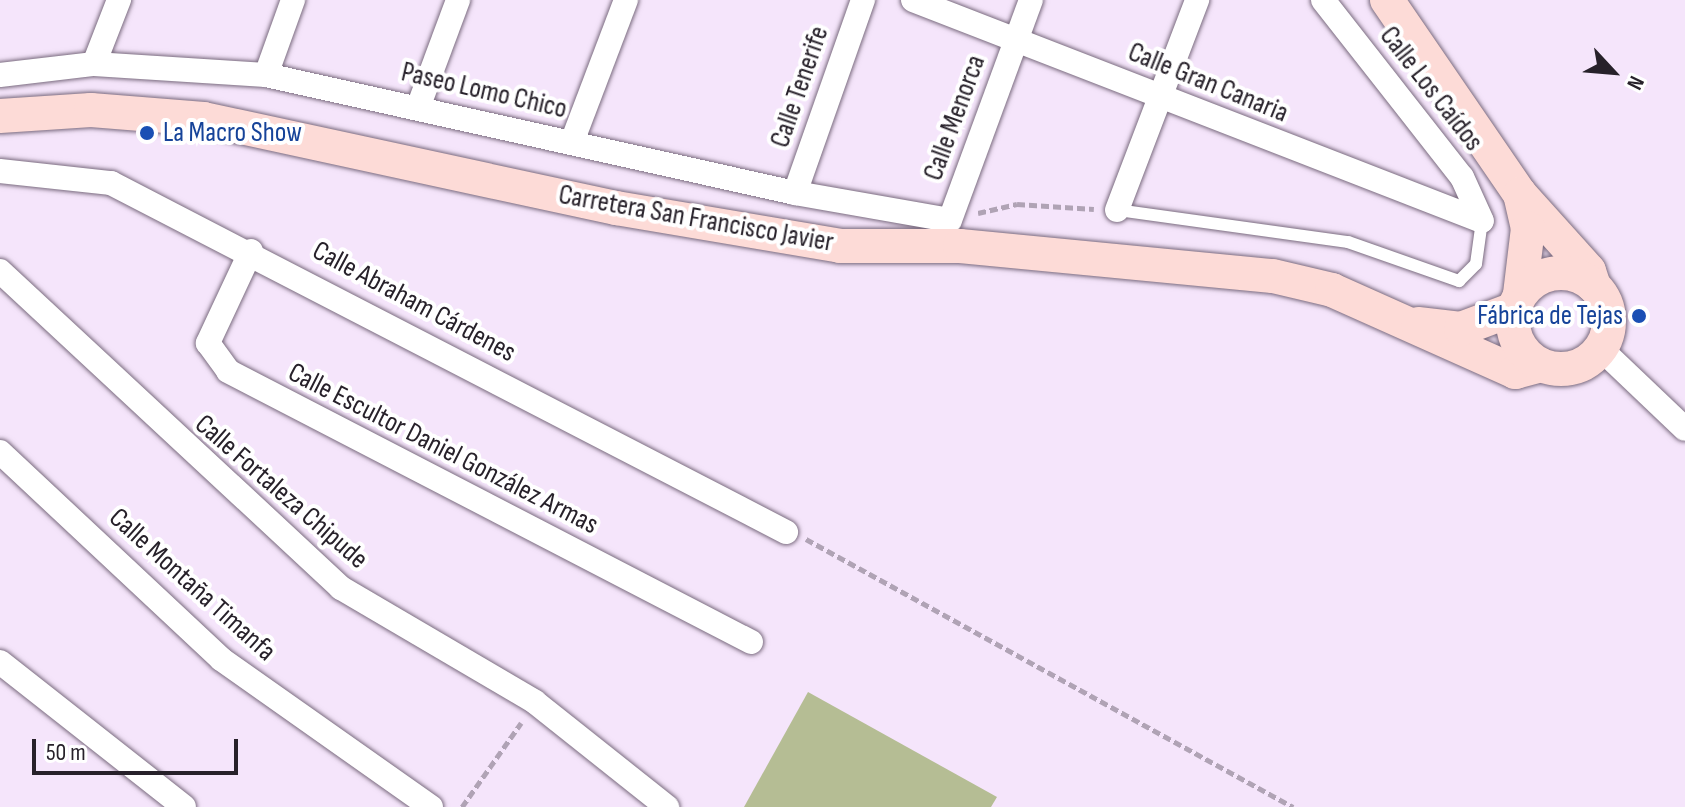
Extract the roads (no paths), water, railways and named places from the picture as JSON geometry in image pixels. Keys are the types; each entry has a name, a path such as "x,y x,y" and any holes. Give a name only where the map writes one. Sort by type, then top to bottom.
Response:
{"main road":[{"path":"1387,0 1520,194 1589,271 1609,316 1600,348 1573,367 1541,365 1517,342 1517,302 1528,228 1520,194"},
{"name":"Carretera San Francisco Javier","path":"0,142 13,116 91,110 204,119 631,211 840,246 960,246 1273,276 1332,290 1414,324 1447,348 1515,372 1541,365"},
{"path":"1517,302 1547,274 1581,277 1594,286"},
{"name":"Carretera San Francisco Javier","path":"1414,324 1461,329 1517,302"}],"street":[{"path":"94,64 119,0"},
{"path":"266,75 293,0"},
{"path":"419,105 458,0"},
{"path":"572,142 626,0"},
{"name":"Calle Tenerife","path":"795,193 863,0"},
{"name":"Calle Gran Canaria","path":"913,0 1016,37 1160,98 1482,221"},
{"name":"Calle Menorca","path":"950,220 1031,0"},
{"path":"1117,210 1197,0"},
{"name":"Calle Los Caídos","path":"1323,0 1462,177 1482,221"},
{"name":"Paseo Lomo Chico","path":"0,75 94,64 266,75 419,105 795,193 950,220"},
{"name":"Calle Abraham Cárdenes","path":"0,171 111,183 251,251 786,532"},
{"name":"Calle Escultor Daniel González Armas","path":"251,251 208,343 228,371 751,642"},
{"name":"Calle Fortaleza Chipude","path":"0,271 341,588 535,702 667,807"},
{"path":"1600,348 1685,429"},
{"name":"Calle Montaña Timanfa","path":"0,452 221,659 431,807"},
{"path":"0,662 184,807"}],"lane":[{"path":"1117,210 1348,242 1459,281 1476,264 1482,221"}],"place":[{"name":"La Macro Show","path":"147,133"},
{"name":"Fábrica de Tejas","path":"1639,316"}]}
